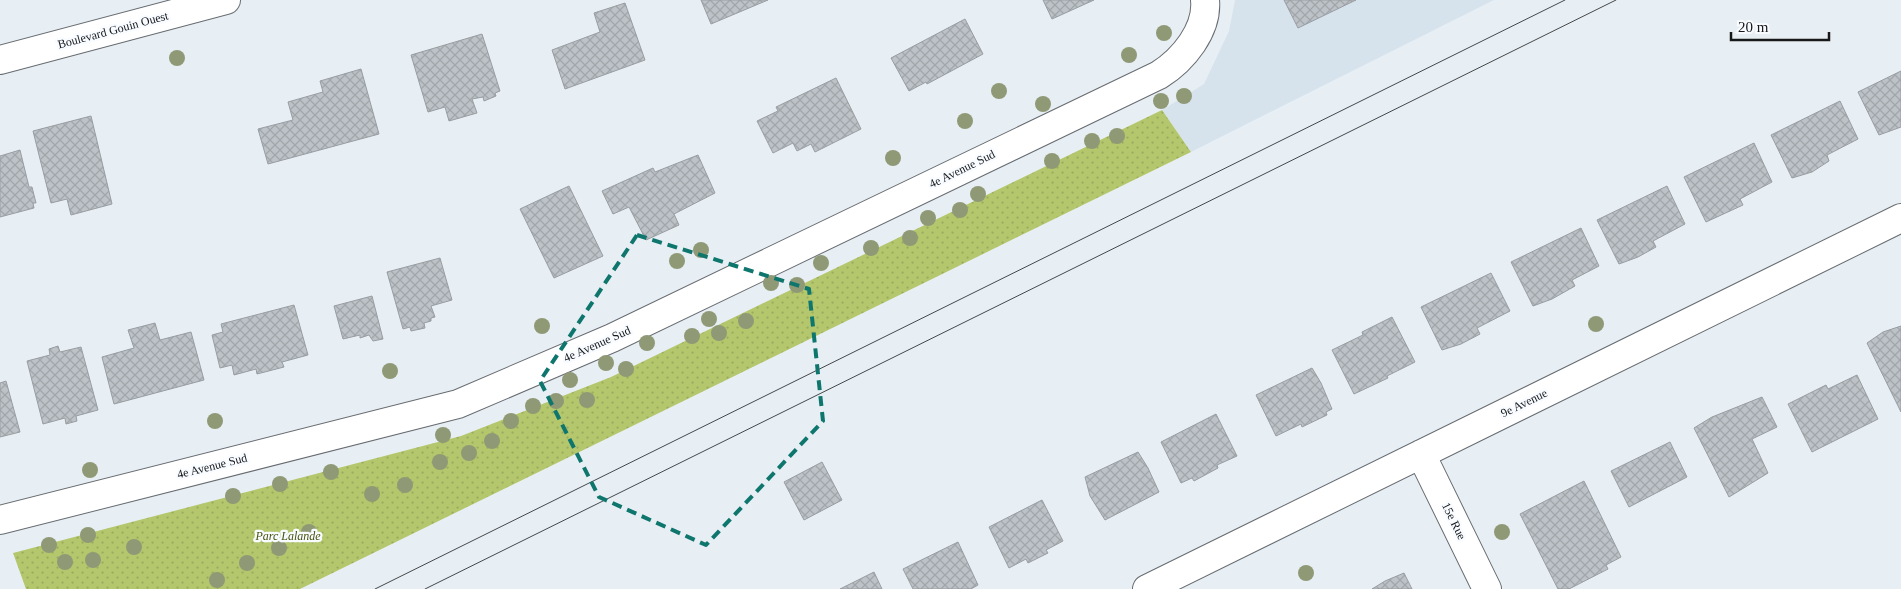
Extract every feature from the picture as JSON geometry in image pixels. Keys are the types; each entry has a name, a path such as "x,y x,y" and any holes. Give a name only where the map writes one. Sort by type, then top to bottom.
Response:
{"street":[{"name":"Boulevard Gouin Ouest","path":"0,60 226,0"},
{"name":"4e Avenue Sud","path":"0,520 458,404 612,338 1159,75 1173,66 1194,41 1206,6 1205,0"},
{"name":"9e Avenue","path":"1147,589 1901,218"},
{"name":"15e Rue","path":"1421,454 1487,589"}],"highlighted area":[{"path":"637,235 809,289 823,421 706,545 599,497 540,381"}],"shaded area":[{"path":"1235,0 1494,0 1191,152 1162,110 1204,84 1229,31"}],"green space":[{"name":"Parc Lalande","path":"1162,110 1191,152 300,589 26,589 13,553 461,436 611,377"}],"building":[{"path":"701,0 768,0 711,24"},
{"path":"1043,0 1094,0 1052,19"},
{"path":"1284,0 1356,0 1298,28"},
{"path":"625,3 645,60 565,89 552,50 600,32 594,13"},
{"path":"965,19 983,54 927,84 926,82 909,91 891,58"},
{"path":"482,34 500,91 495,93 496,96 484,101 483,97 472,99 477,113 449,121 445,107 428,112 411,55"},
{"path":"361,69 379,134 268,164 258,129 293,120 288,102 323,92 320,81"},
{"path":"1901,71 1901,127 1879,135 1858,92"},
{"path":"836,78 861,129 815,152 811,144 797,151 793,143 773,153 757,121 778,111 776,107"},
{"path":"1840,101 1858,139 1827,155 1829,161 1812,172 1792,178 1771,135"},
{"path":"91,116 112,204 71,215 67,199 51,203 33,131"},
{"path":"1754,143 1772,182 1740,199 1743,205 1706,222 1684,177"},
{"path":"20,150 29,187 32,187 36,203 33,203 34,208 0,217 0,156"},
{"path":"698,155 715,193 674,214 679,225 646,240 629,207 613,214 602,191 653,168 655,172"},
{"path":"569,186 603,256 554,278 520,209"},
{"path":"1667,186 1685,224 1653,241 1656,247 1638,257 1619,264 1597,220"},
{"path":"1581,228 1599,266 1572,280 1575,286 1552,299 1533,306 1511,262"},
{"path":"440,258 452,300 431,306 435,317 431,318 431,321 424,323 425,328 411,331 410,327 403,329 387,272"},
{"path":"1491,273 1510,311 1477,328 1480,334 1461,344 1442,350 1421,307"},
{"path":"372,296 383,339 373,341 369,335 360,338 360,335 343,339 334,306"},
{"path":"294,305 308,355 282,362 284,367 257,374 256,369 234,375 232,365 220,368 212,335 223,332 221,324"},
{"path":"1392,317 1415,362 1387,376 1388,378 1354,394 1332,350 1363,335 1362,332"},
{"path":"155,323 160,340 191,332 204,380 114,404 102,357 134,348 128,330"},
{"path":"1901,326 1901,412 1867,343 1883,332"},
{"path":"58,346 60,352 81,347 98,410 76,416 77,421 66,424 65,418 43,424 27,361 50,355 49,349"},
{"path":"1312,368 1321,383 1332,409 1326,412 1327,415 1302,427 1301,424 1276,436 1256,395"},
{"path":"1857,375 1878,419 1812,452 1788,404 1826,385 1828,389"},
{"path":"6,381 20,432 0,437 0,383"},
{"path":"1762,397 1777,427 1752,439 1768,473 1729,497 1694,428 1712,417"},
{"path":"1216,414 1237,456 1217,465 1218,468 1194,481 1192,478 1181,483 1161,442"},
{"path":"1670,442 1687,477 1629,507 1611,471"},
{"path":"1138,452 1159,492 1105,520 1090,496 1085,477"},
{"path":"822,462 842,500 804,520 784,482"},
{"path":"1584,481 1621,557 1606,565 1608,569 1569,589 1558,589 1520,514"},
{"path":"1042,500 1063,541 1046,550 1048,553 1028,563 1026,559 1009,568 989,527"},
{"path":"958,542 978,585 971,589 913,589 903,569"},
{"path":"874,572 882,589 840,589"},
{"path":"1404,573 1412,589 1372,589 1385,581"}],"tram line":[{"path":"375,589 1565,0"},
{"path":"425,589 1616,0"}]}
